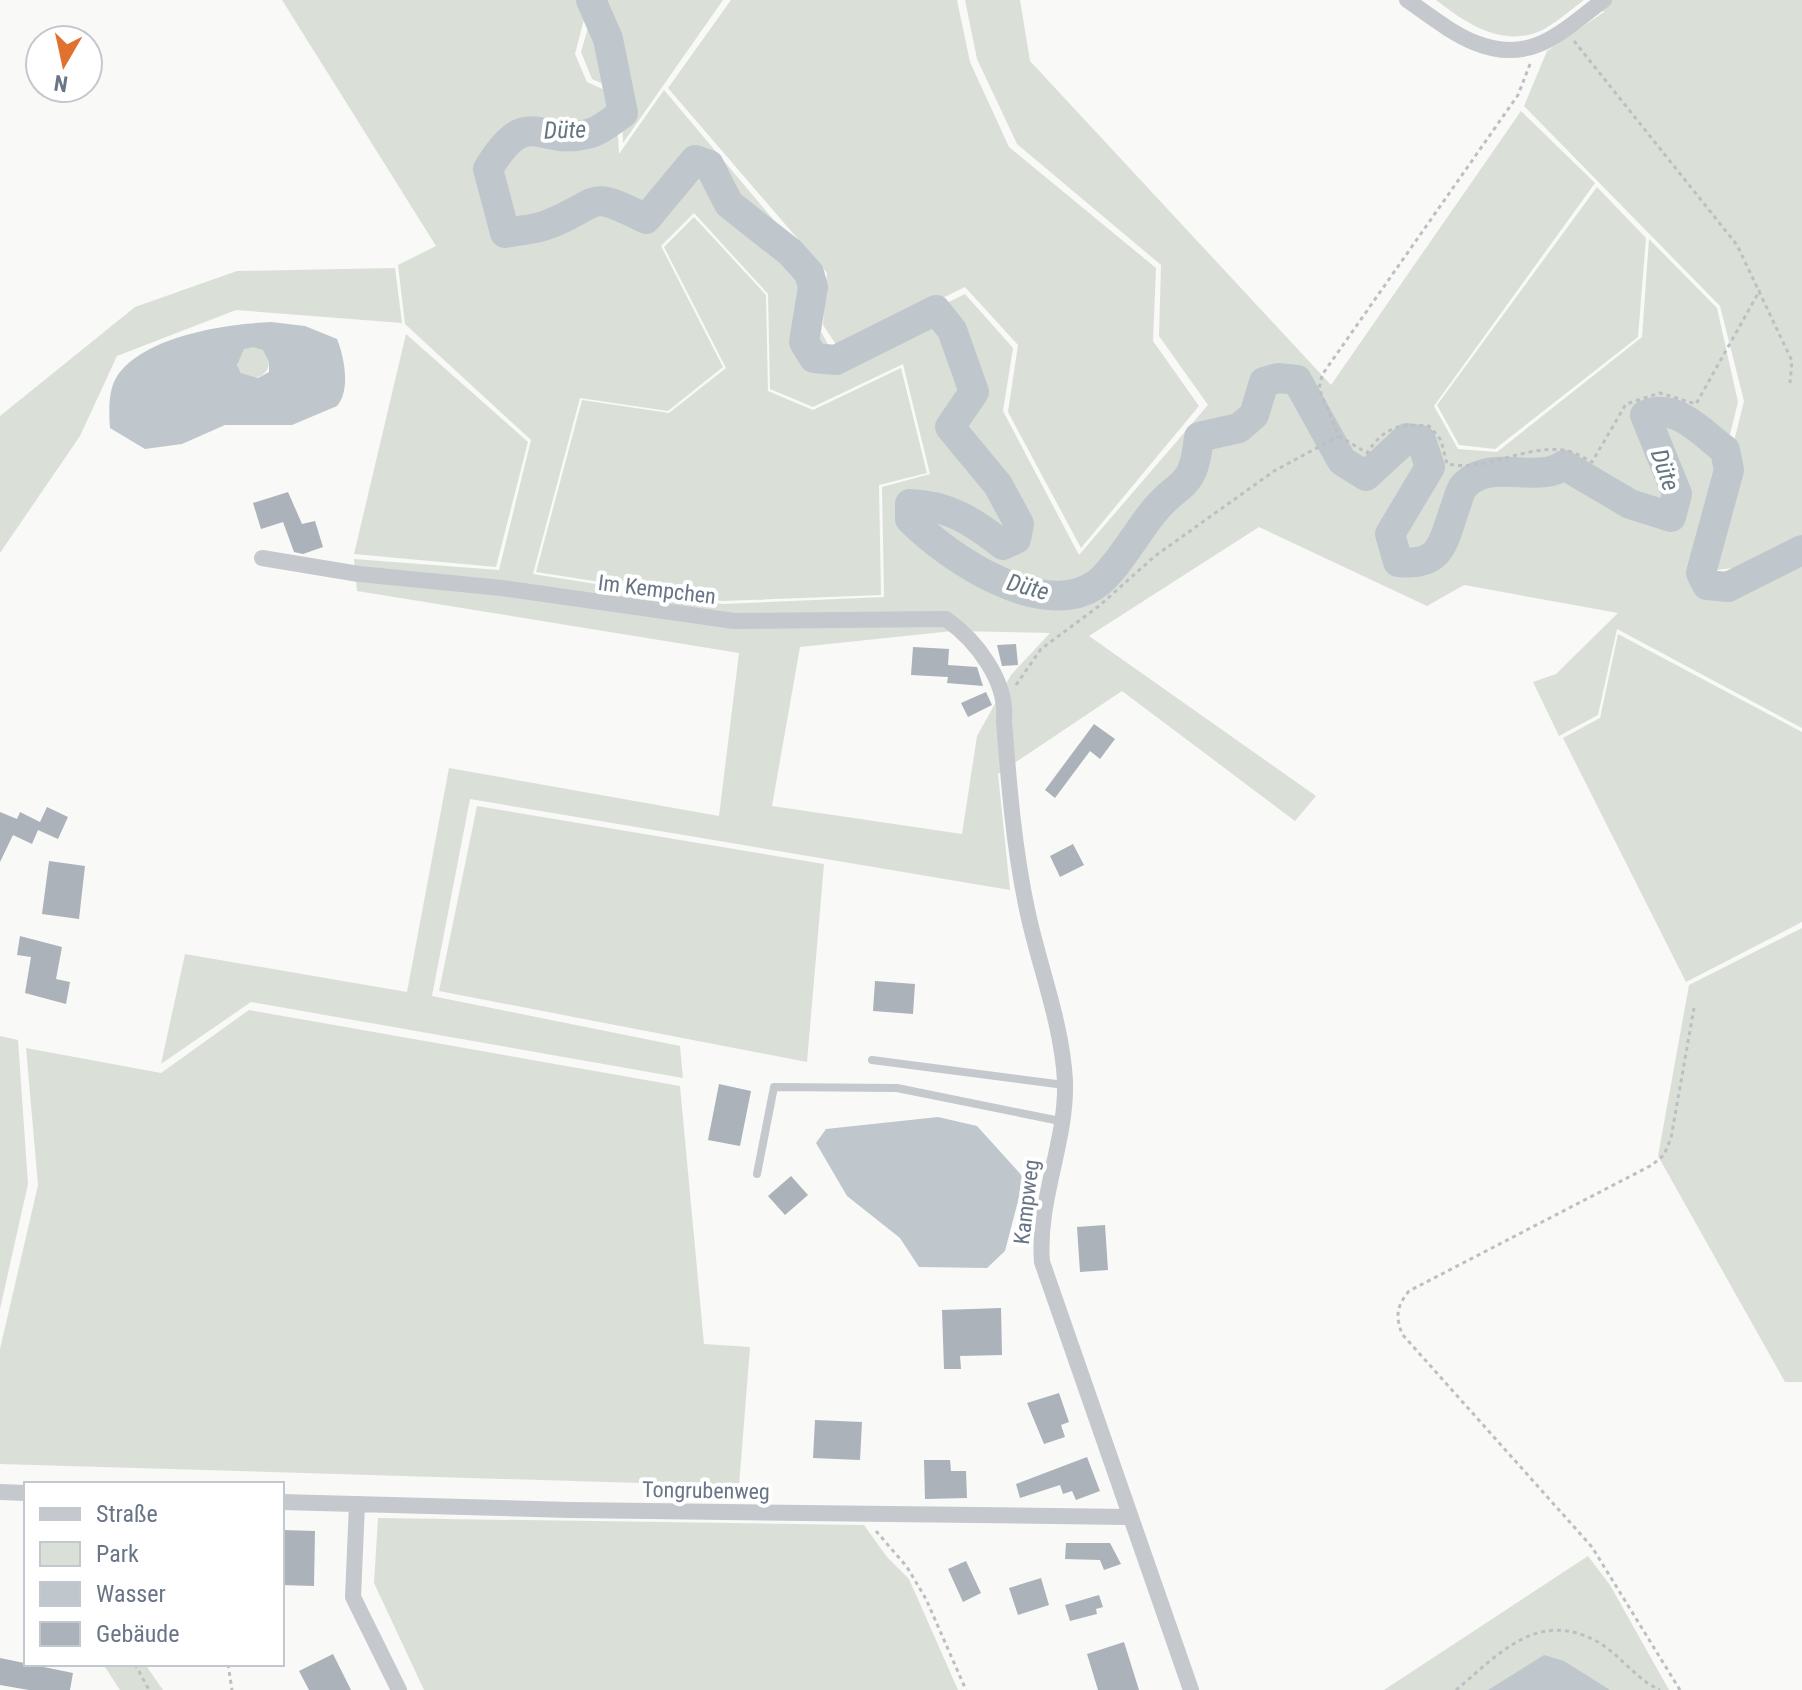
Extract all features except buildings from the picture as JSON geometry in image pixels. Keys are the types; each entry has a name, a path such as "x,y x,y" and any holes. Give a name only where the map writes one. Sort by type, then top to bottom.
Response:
{"street":[{"path":"1407,0 1482,47 1508,50 1538,45 1604,0"},
{"name":"Im Kempchen","path":"262,558 359,574 502,588 734,621 946,619 960,629 990,667 1005,702"},
{"name":"Kampweg","path":"1005,702 1014,836 1033,939 1062,1044 1065,1085 1044,1204 1042,1262 1191,1690"},
{"path":"0,1492 24,1493"},
{"name":"Tongrubenweg","path":"284,1502 1129,1517"},
{"path":"357,1504 353,1597 399,1690"}],"lane":[{"path":"872,1060 1065,1085"},
{"path":"757,1174 774,1087 897,1088 1060,1121"}],"path":[{"path":"1563,28 1737,245 1792,361 1790,383"},
{"path":"1538,45 1518,95 1322,375 1319,389 1339,436 1367,453 1377,437 1400,423 1429,426 1441,440 1447,464 1463,467 1543,451 1565,450 1592,462 1626,404 1660,393 1696,404 1760,290"},
{"path":"1005,702 1041,649 1099,606 1155,556 1274,471 1339,436"},
{"path":"1680,1690 1592,1547 1402,1334 1397,1319 1399,1303 1409,1291 1652,1165 1664,1155 1671,1138 1694,1008"},
{"path":"866,1514 882,1540 907,1567 926,1599 966,1690"},
{"path":"1456,1690 1508,1646 1535,1631 1567,1631 1596,1641 1660,1690"},
{"path":"136,1666 149,1690"},
{"path":"228,1666 232,1690"}],"green space":[{"path":"282,0 589,0 575,54 587,82 616,95 619,154 664,90 821,276 818,326 835,357 965,294 1013,348 1003,411 1079,555 1208,405 1159,336 1161,265 1017,144 977,59 965,0 1020,0 1030,61 1331,385 1521,111 1595,183 1434,406 1458,449 1497,452 1642,337 1649,239 1717,308 1738,402 1709,520 1706,575 1746,571 1802,545 1802,728 1617,629 1598,715 1559,736 1533,682 1556,674 1618,613 1464,585 1427,606 1259,527 1089,636 1316,796 1295,821 1122,691 998,774 1010,890 470,799 432,996 680,1046 683,1078 251,1002 161,1064 185,954 407,992 449,768 719,816 739,653 357,591 354,559 499,570 531,440 405,324 398,265 436,246","holes":["694,213 768,294 770,389 813,407 903,364 930,474 882,487 884,597 722,604 533,574 580,398 668,411 723,367 661,246","953,631 1050,633 1011,675 977,736 962,834 772,806 800,647"]},
{"path":"596,0 723,0 623,143 621,92 592,79 581,52"},
{"path":"731,0 957,0 970,62 1009,147 1156,268 1153,341 1199,406 1081,548 1008,412 1018,345 965,287 839,349 823,325 827,273 668,88"},
{"path":"1436,0 1584,0 1532,34 1506,36 1481,29"},
{"path":"1595,0 1802,0 1802,540 1751,566 1708,571 1713,526 1744,401 1720,306 1524,106 1547,51 1604,12"},
{"path":"1597,187 1646,238 1638,337 1495,449 1459,445 1437,405"},
{"path":"694,217 766,295 768,391 813,410 901,368 927,473 879,485 881,595 722,601 536,572 582,400 669,413 726,368 664,247"},
{"path":"395,268 402,323 236,310 117,356 80,436 0,553 0,416 135,307 237,271"},
{"path":"406,334 528,442 496,567 354,554"},
{"path":"253,346 264,351 269,362 264,373 253,378 242,373 237,362 242,351"},
{"path":"1618,634 1802,732 1802,922 1686,982 1563,738 1600,718"},
{"path":"477,806 824,864 807,1062 439,991"},
{"path":"1802,928 1802,1382 1785,1382 1658,1156 1689,985"},
{"path":"249,1010 680,1086 704,1344 750,1347 739,1486 0,1464 0,1349 38,1185 26,1048 161,1073"},
{"path":"0,1036 18,1040 28,1184 0,1309"},
{"path":"378,1518 864,1525 887,1557 909,1579 958,1690 424,1690 374,1583"},
{"path":"1588,1556 1610,1585 1669,1690 1384,1690"},
{"path":"104,1666 146,1666 163,1690 120,1690"}],"water":[{"path":"252,323 305,326 337,339 344,363 345,382 337,406 292,425 225,425 182,444 145,449 110,428 112,389 116,378 128,364 165,342 186,335","holes":["253,347 263,350 269,362 269,372 258,378 241,373 237,365 244,349"]},
{"path":"938,1117 977,1126 1024,1178 1005,1251 987,1268 919,1267 900,1238 847,1196 816,1143 826,1129"},
{"path":"1544,1655 1564,1661 1610,1690 1488,1690"}],"waterway":[{"name":"Düte","path":"591,0 608,39 623,113 591,133 559,136 525,132 514,137 502,149 488,169 505,233 544,226 587,205 603,201 646,219 695,160 709,165 729,204 790,252 809,273 813,287 804,342 814,358 836,360 936,310 952,330 974,392 950,427 998,485 1019,524 1016,539 1003,545 971,522 948,511 910,504 910,519 948,551 998,581 1025,591 1052,595 1076,593 1098,583 1161,503 1189,477 1199,437 1239,428 1254,415 1264,382 1278,378 1297,380 1342,461 1366,476 1407,438 1421,440 1430,467 1390,534 1398,562 1413,562 1433,556 1444,540 1463,487 1486,473 1541,473 1564,465 1630,504 1671,517 1677,494 1645,415 1656,412 1667,412 1688,421 1725,450 1729,470 1701,573 1707,585 1728,587 1802,550"}]}
